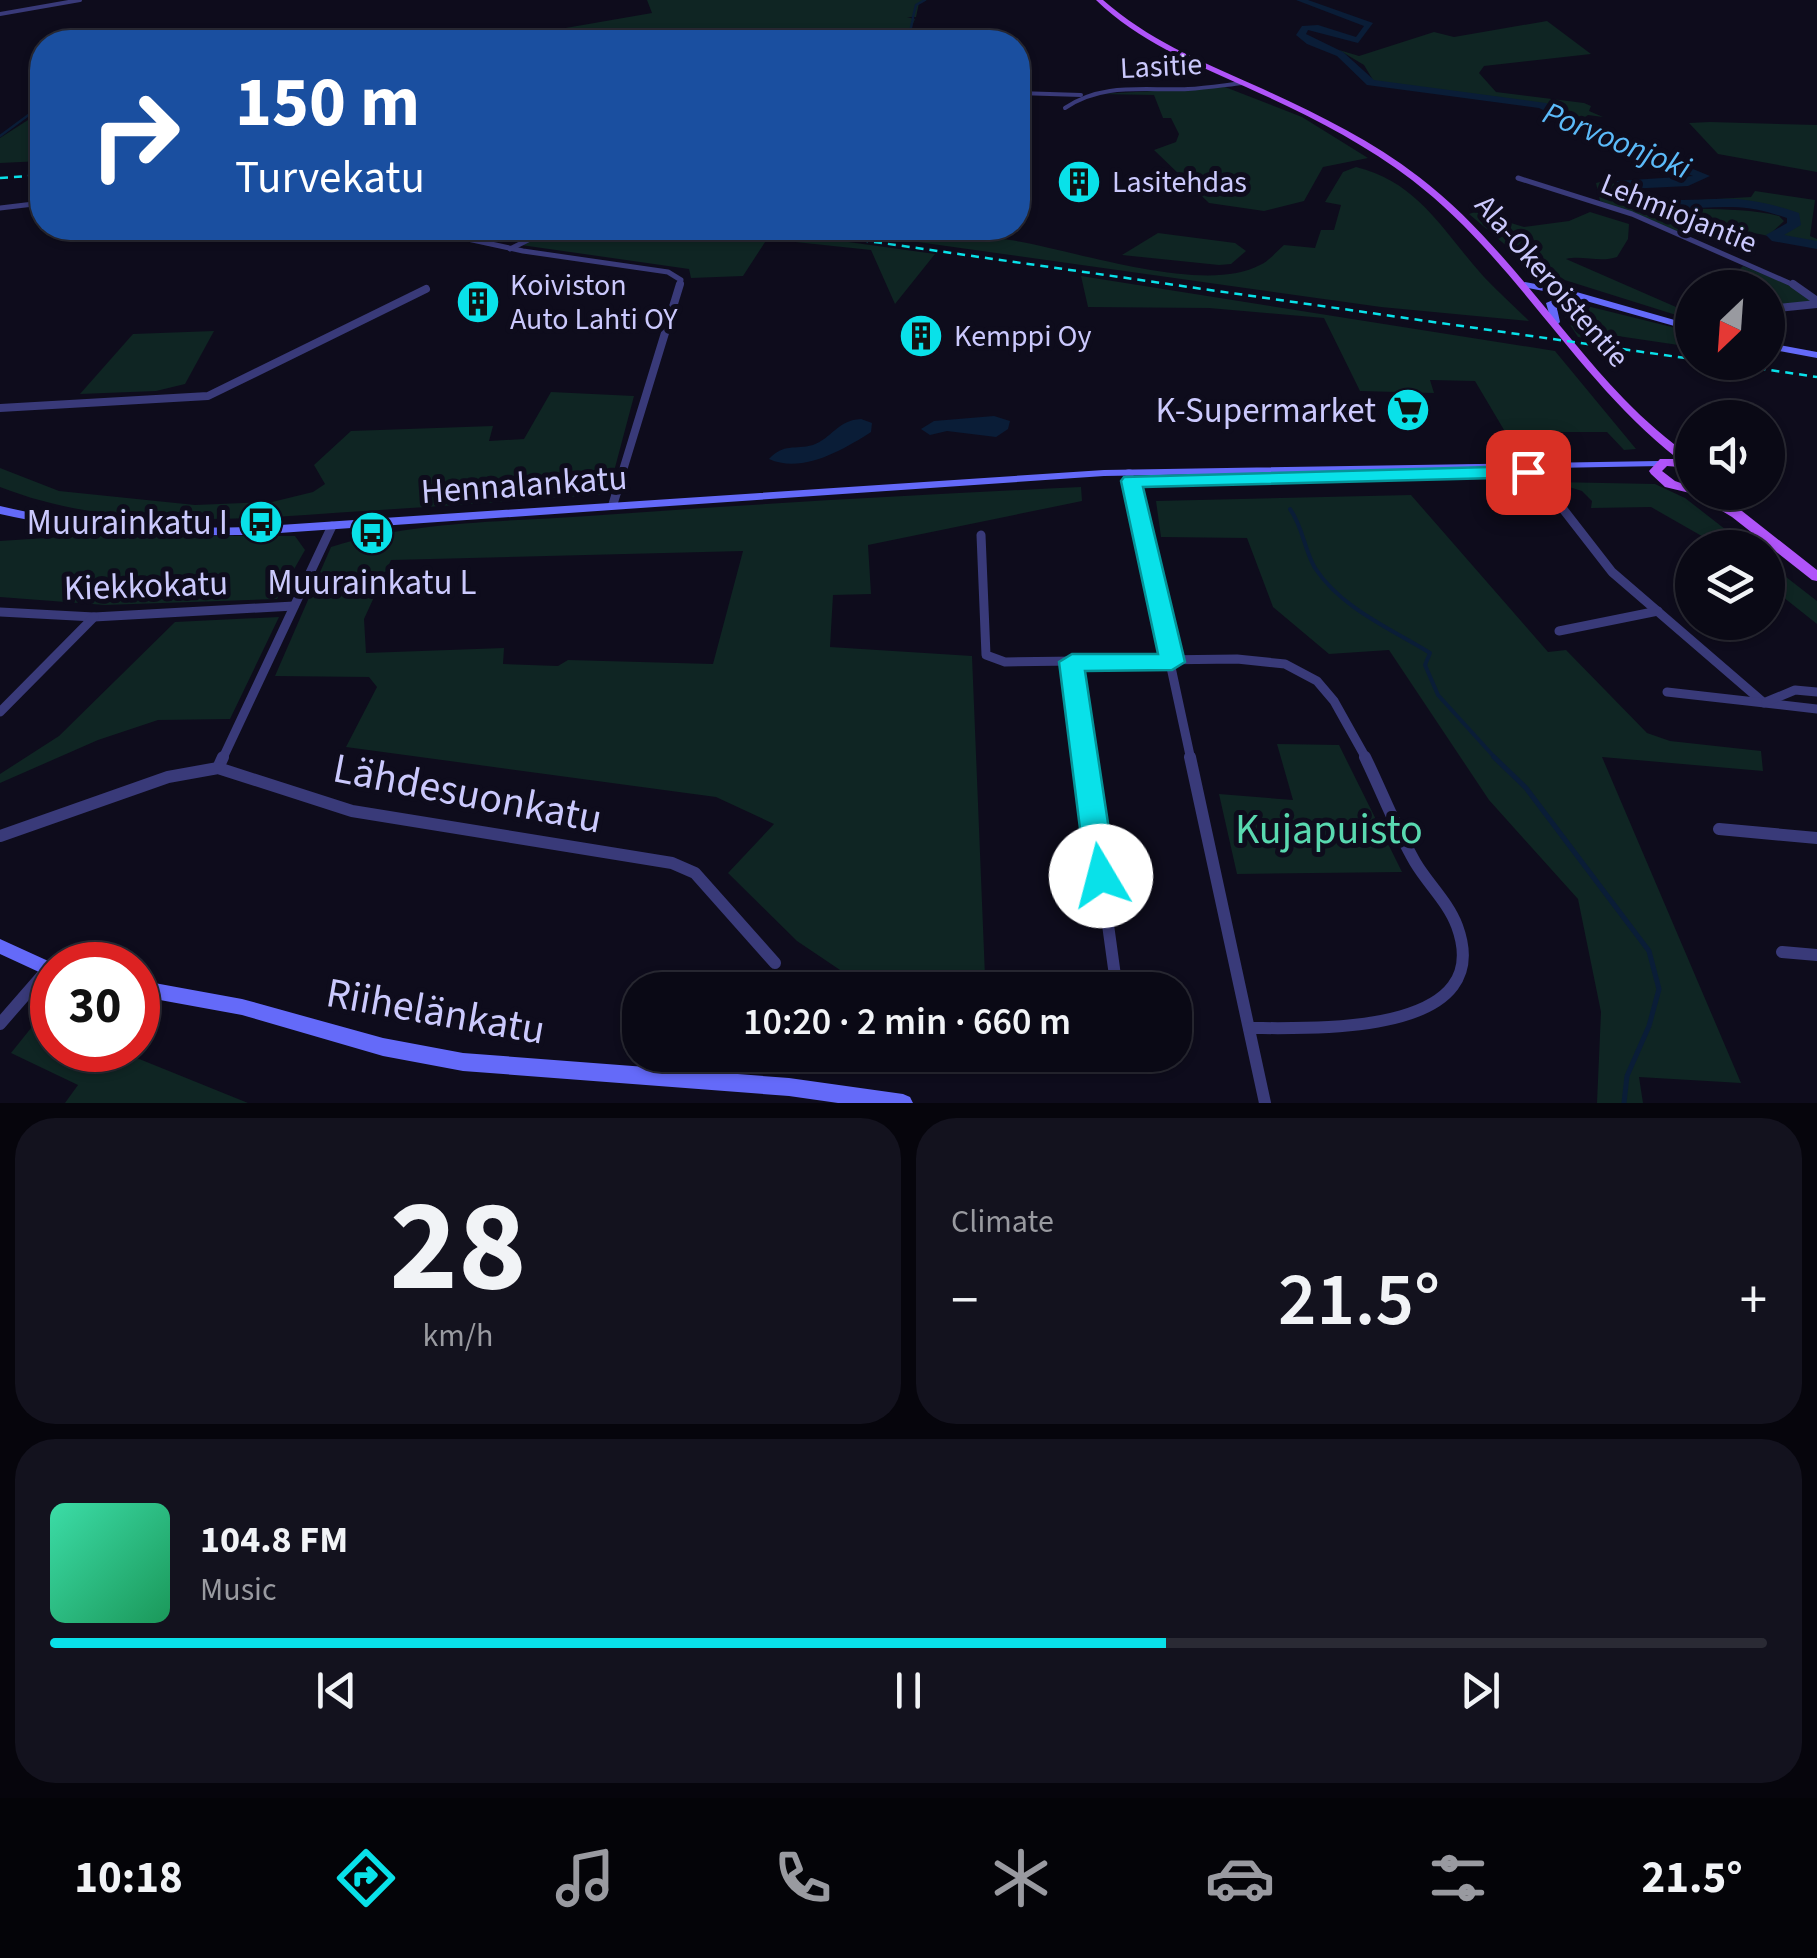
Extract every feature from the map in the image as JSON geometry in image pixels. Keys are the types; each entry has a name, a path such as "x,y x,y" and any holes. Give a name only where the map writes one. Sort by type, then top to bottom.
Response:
{"main road":[{"name":"Ala-Okeroistentie","path":"1099,0 1148,37 1342,131 1421,182 1478,232 1645,427 1675,451"},
{"name":"Ala-Okeroistentie","path":"1645,427 1662,468"},
{"path":"1662,468 1675,466"},
{"path":"1662,468 1675,477"},
{"path":"1725,510 1757,530"},
{"path":"1740,510 1761,530"},
{"path":"1785,550 1817,577"}],"street":[{"path":"0,14 80,0"},
{"name":"Lasitie","path":"1030,93 1081,95 1243,82"},
{"name":"Lasitie","path":"1065,108 1081,95"},
{"name":"Lehmiojantie","path":"1518,178 1632,214 1788,281 1817,303"},
{"path":"0,208 30,205"},
{"path":"470,240 668,272 681,280 613,504"},
{"path":"510,249 528,240"},
{"path":"0,408 208,396 426,289"},
{"path":"1528,289 1600,302"},
{"path":"1528,289 1600,302 1675,323"},
{"path":"1555,322 1550,303 1571,297"},
{"path":"1785,307 1817,303"},
{"path":"1785,349 1817,355"},
{"name":"Hennalankatu","path":"0,510 40,520 128,532 250,532 613,504 1053,478 1614,472 1662,468"},
{"path":"1533,470 1612,572 1764,703"},
{"path":"1130,477 1265,1103"},
{"path":"218,768 332,526"},
{"path":"981,535 986,655 1005,662 1285,664 1312,676 1339,708 1416,863 1452,912 1462,940 1461,965 1453,990 1432,1007 1397,1018 1248,1028"},
{"name":"Kiekkokatu","path":"0,612 94,617 294,606"},
{"path":"1558,632 1658,612"},
{"path":"0,712 94,617"},
{"path":"1072,662 1114,972"},
{"path":"1764,703 1795,690 1817,692"},
{"path":"1668,692 1817,708"},
{"name":"Lähdesuonkatu","path":"0,836 150,783 218,768 352,810 672,863 695,873 775,963"},
{"path":"1718,829 1817,838"},
{"path":"0,946 30,961"},
{"path":"1782,952 1817,955"},
{"path":"0,1024 30,992"},
{"name":"Riihelänkatu","path":"160,992 242,1007 383,1047 463,1062 789,1087 903,1103"}],"green space":[{"path":"647,0 927,0 919,3 916,17 907,17 915,19 910,30 554,30 652,13"},
{"path":"1547,21 1591,54 1484,66 1479,73 1496,92 1584,103 1591,106 1589,111 1603,117 1588,115 1582,119 1531,102 1386,85 1373,80 1364,65 1339,50 1359,56 1434,32 1454,37"},
{"path":"1225,87 1302,117 1368,158 1323,167 1304,201 1264,211 1209,203 1154,150 1176,142 1179,134 1171,118 1163,118 1154,95 1099,94"},
{"path":"30,119 30,162 0,163 0,138"},
{"path":"1689,123 1817,125 1817,172 1718,154"},
{"path":"1356,167 1378,174 1414,197 1484,277 1529,321 1381,307 904,240 1010,240 1137,268 1206,275 1236,273 1263,263 1284,245 1315,248 1321,230 1334,230 1341,205 1325,202 1343,172"},
{"path":"1596,183 1615,184 1623,197 1642,203 1759,212 1779,216 1784,221 1768,236 1688,236 1600,201"},
{"path":"1755,191 1815,200 1810,236 1817,243 1779,236 1797,226 1796,214 1747,203 1681,201 1751,197"},
{"path":"1475,212 1524,227 1569,221 1590,212 1629,224 1628,239 1617,257 1566,259 1675,307 1675,315 1536,271 1469,214"},
{"path":"1158,233 1235,243 1246,251 1231,264 1219,265 1122,255"},
{"path":"532,240 766,240 743,276 691,278 689,269 521,245"},
{"path":"776,240 834,240 935,254 895,304 871,250"},
{"path":"1081,276 1555,351 1636,449 1624,450 1607,432 1535,432 1540,438 1507,435 1475,381 1430,380 1434,393 1360,391 1324,318 1209,308 1088,307"},
{"path":"1785,283 1802,290 1813,301 1785,304"},
{"path":"1587,306 1675,328 1675,344 1604,334 1594,340 1578,337 1565,317 1568,311"},
{"path":"214,331 185,384 156,391 80,394 133,334"},
{"path":"551,392 634,396 608,494 272,517 180,519 88,511 0,487 0,468 59,491 195,505 272,502 313,492 325,484 314,465 351,431 493,426 489,441 524,439"},
{"path":"1553,482 1655,484 1675,493 1675,510 1700,510 1726,530 1691,530 1651,507 1591,508 1592,501 1582,491"},
{"path":"1081,487 1082,501 868,545 871,594 833,595 830,647 972,656 985,972 843,972 797,941 728,873 774,824 716,797 346,747 377,687 369,677 275,676 331,547 426,527","holes":["743,551 713,664 568,660 558,666 503,664 504,648 366,653 364,619 391,560"]},
{"path":"1411,495 1548,652 1566,650 1647,733 1670,741 1761,751 1763,771 1602,757 1741,1083 1639,1077 1643,1103 1597,1103 1601,1012 1578,899 1489,800 1389,650 1329,654 1273,607 1247,538 1161,537 1156,501"},
{"path":"76,536 295,536 305,550 277,599 105,605 0,597 0,541"},
{"path":"1785,576 1817,601 1817,624 1785,599"},
{"path":"279,617 230,719 158,720 98,740 0,783 0,774 59,736 175,622"},
{"name":"Kujapuisto","path":"1277,744 1339,745 1402,872 1237,874 1219,794 1293,800"},
{"path":"30,1029 30,1062 11,1053"},
{"path":"160,1067 248,1103 65,1103 78,1085 51,1072 160,1072"}],"water":[{"path":"994,416 1010,421 1008,429 996,437 947,431 930,435 921,429 934,421"},
{"path":"861,419 872,423 871,432 822,458 795,464 769,459 785,449 813,445 846,422"}],"waterway":[{"path":"913,17 916,5 925,0"},
{"name":"Porvoonjoki","path":"1300,0 1370,25 1358,40 1312,27 1305,28 1301,35 1340,54 1371,83 1542,105 1606,137 1704,176 1688,182 1621,184 1621,191 1645,201 1768,208 1794,216 1794,225 1773,235 1817,245"},
{"path":"910,30 913,18"},
{"path":"0,136 30,114"},
{"path":"1290,509 1311,561 1326,582 1368,616 1430,653 1425,665 1438,695 1496,759"},
{"path":"1496,759 1526,788 1649,951 1659,989 1649,1026 1627,1076 1624,1103"}],"railway":[{"path":"0,178 30,176"},
{"path":"861,240 1675,357"},
{"path":"1785,372 1817,377"}],"place":[{"name":"Lasitehdas","path":"1079,182"},
{"name":"Koiviston Auto Lahti OY","path":"478,302"},
{"name":"Kemppi Oy","path":"921,336"},
{"name":"K-Supermarket","path":"1408,410"},
{"name":"Muurainkatu I","path":"261,522"},
{"name":"Muurainkatu L","path":"372,533"}],"route":[{"path":"1101,876 1072,662 1172,662 1131,481 1528,472"}]}
